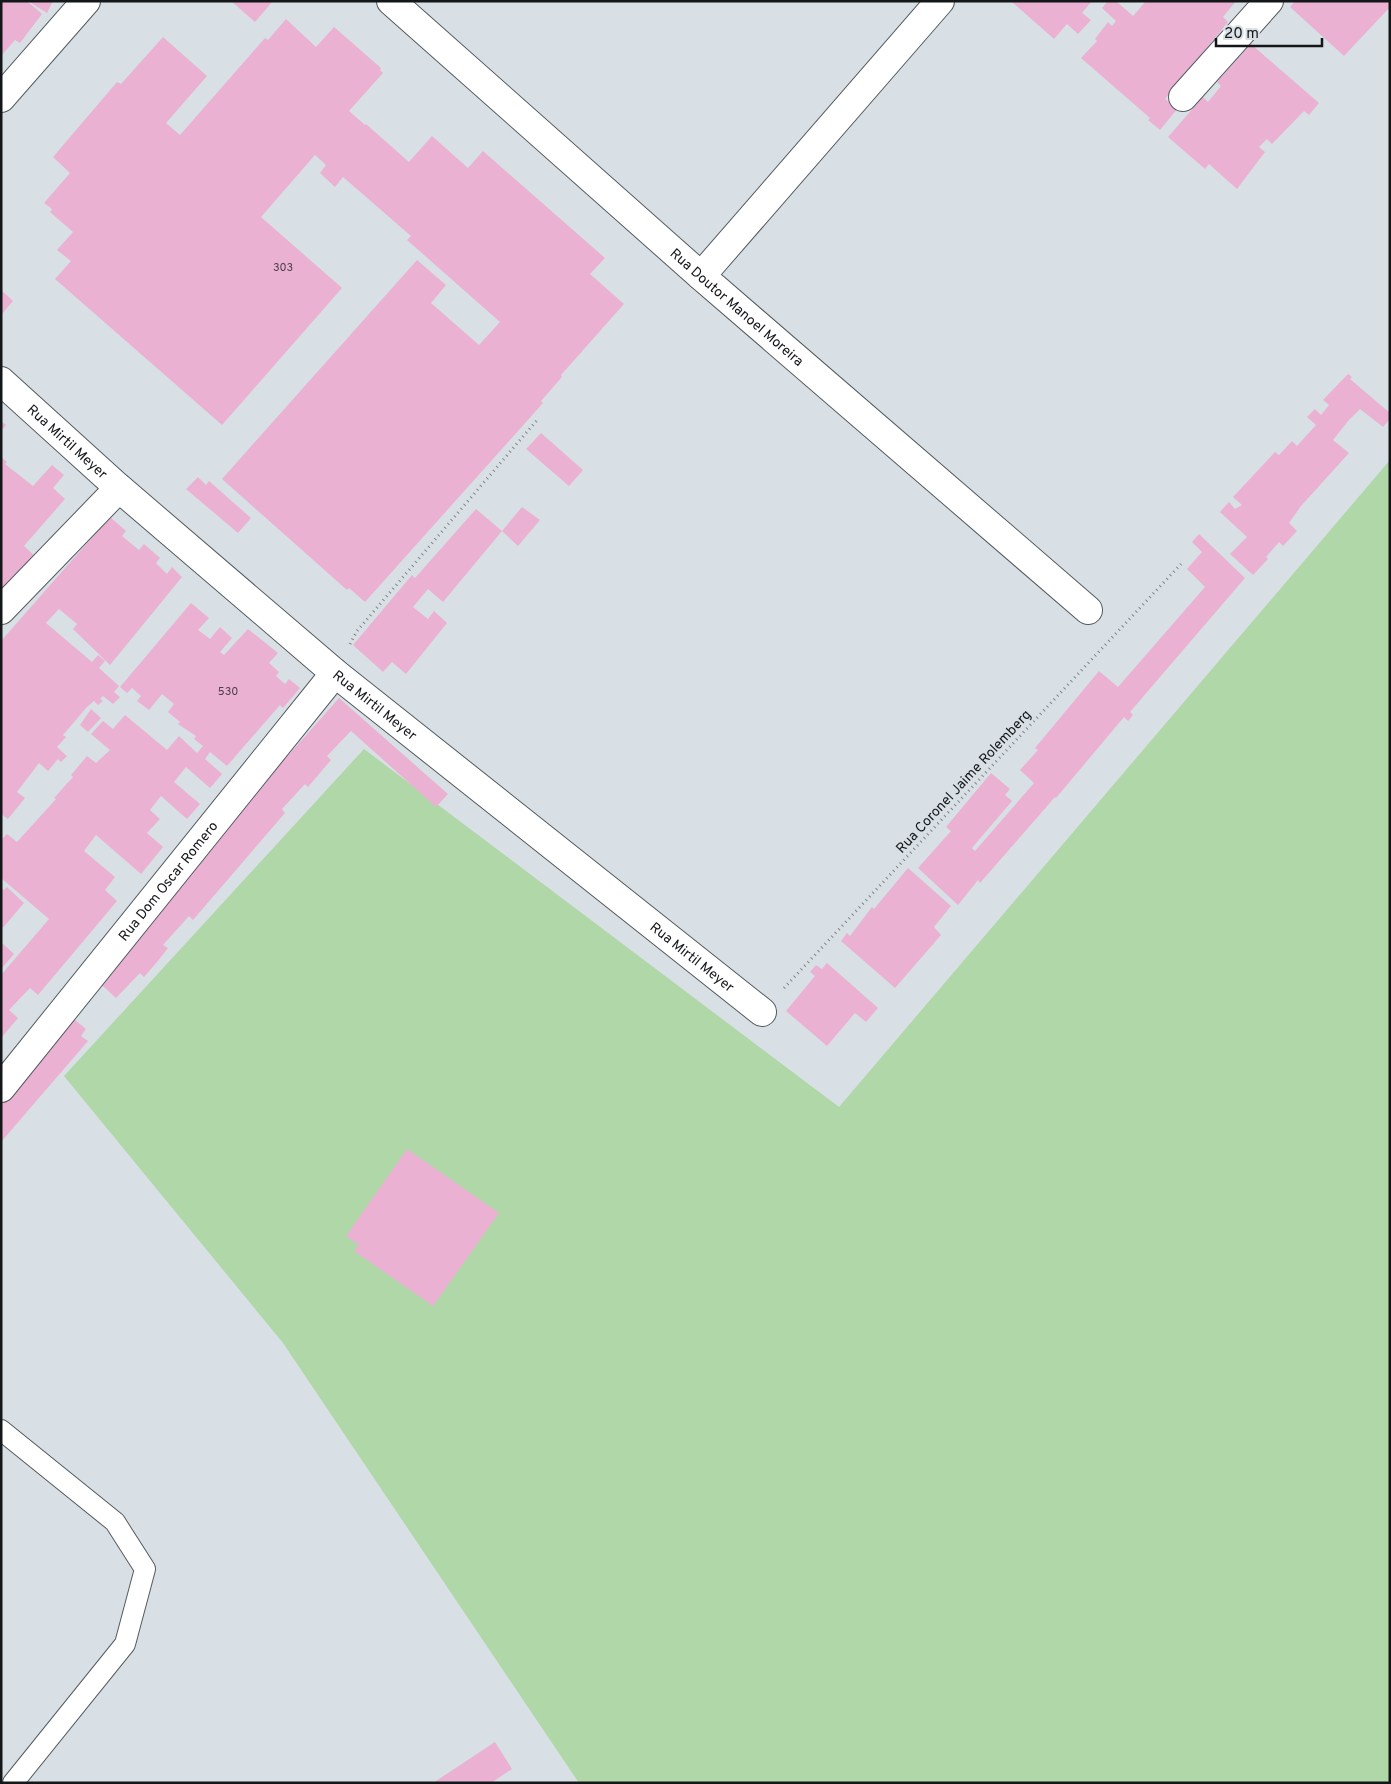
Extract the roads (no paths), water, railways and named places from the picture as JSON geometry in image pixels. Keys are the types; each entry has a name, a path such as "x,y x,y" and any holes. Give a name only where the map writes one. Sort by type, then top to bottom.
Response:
{"street":[{"path":"1,98 86,1"},
{"name":"Rua Doutor Manoel Moreira","path":"391,1 702,276 1088,610"},
{"path":"702,276 940,1"},
{"path":"1183,97 1269,1"},
{"name":"Rua Mirtil Meyer","path":"1,381 119,488 335,673 762,1012"},
{"path":"1,610 119,488"},
{"name":"Rua Dom Oscar Romero","path":"1,1088 335,673"}],"lane":[{"path":"1,1430 116,1522 145,1569 125,1644 13,1783"}]}
